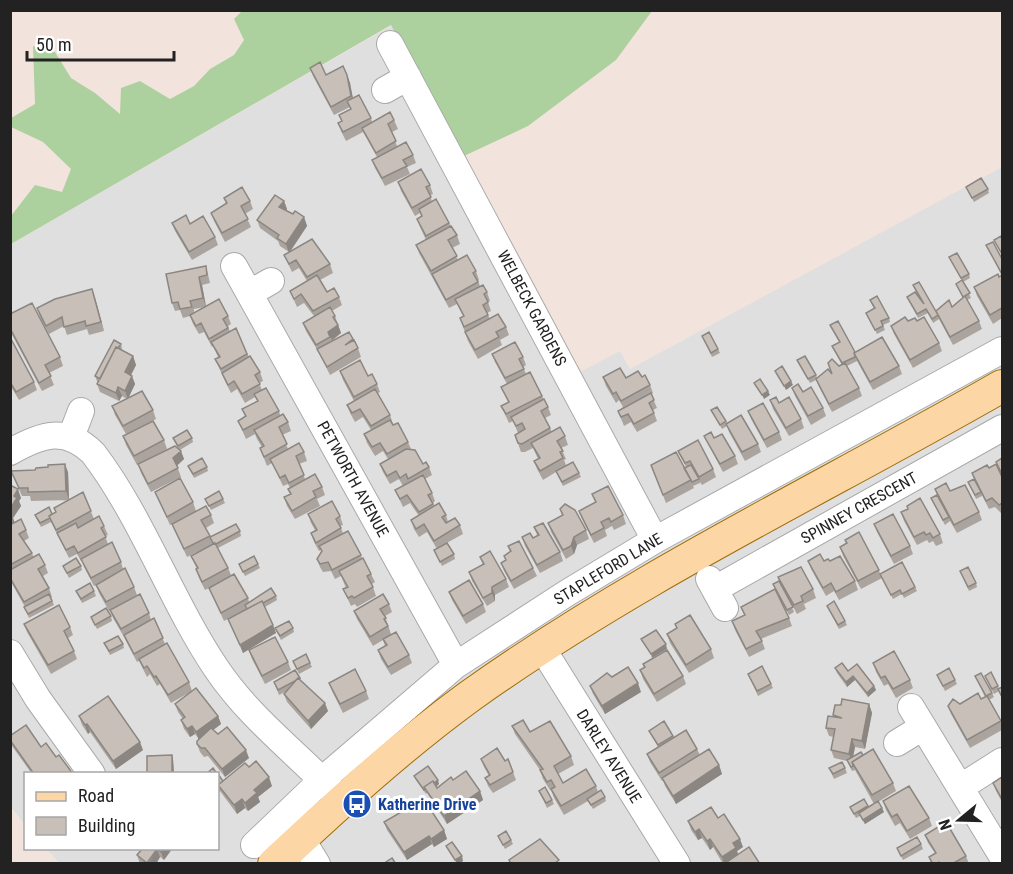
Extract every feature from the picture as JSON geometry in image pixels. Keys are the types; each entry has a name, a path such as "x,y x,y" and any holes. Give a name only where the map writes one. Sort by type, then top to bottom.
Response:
{"main road":[{"name":"STAPLEFORD LANE","path":"264,854 309,851 332,790 612,603 725,537 1002,386"}],"street":[{"name":"WELBECK GARDENS","path":"390,44 655,540"},
{"path":"385,90 408,77"},
{"name":"PETWORTH AVENUE","path":"234,266 260,287 456,665"},
{"name":"STAPLEFORD LANE","path":"264,854 332,790 456,665 655,540 1002,350"},
{"path":"71,437 81,411"},
{"name":"SPINNEY CRESCENT","path":"716,592 1002,428"},
{"path":"10,452 43,436 58,435 82,442 102,464 200,642 232,691 248,710 332,790"},
{"name":"DARLEY AVENUE","path":"542,648 677,864"},
{"path":"10,653 38,699 91,772"},
{"path":"897,743 917,717 1002,856"},
{"path":"961,787 1002,761"}],"shaded area":[{"path":"11,11 1002,11 1002,167 630,369 620,351 580,372 392,25 11,244"},
{"path":"392,25 464,156 621,350 631,368 1001,165 1002,863 59,863 47,850 219,850 219,772 24,772 24,824 11,808 10,244"},
{"path":"10,808 24,824 24,850 47,850 59,863 11,863"}],"green space":[{"path":"242,11 652,11 616,60 528,126 464,156 391,25 11,244 11,216 35,185 62,192 71,169 43,142 11,127 11,118 35,104 33,46 55,52 71,78 95,93 120,114 121,88 140,81 170,99 194,86 210,69 234,55 244,40 234,19"},
{"path":"1002,358 1002,366 675,544 673,540"}],"building":[{"path":"320,62 326,75 343,66 347,75 351,96 331,107 310,68"},
{"path":"359,95 371,118 343,132 338,123 342,121 339,115 351,109 347,101"},
{"path":"390,112 394,120 388,124 396,141 376,153 362,128"},
{"path":"406,142 413,155 403,160 407,166 382,178 372,160"},
{"path":"421,169 430,185 426,187 431,197 412,208 398,182"},
{"path":"981,178 988,189 972,198 966,187"},
{"path":"242,187 250,201 241,206 248,219 222,233 211,213 227,203 224,198"},
{"path":"275,195 284,201 279,207 293,214 295,211 304,217 286,244 277,238 279,235 257,220"},
{"path":"436,199 449,223 426,236 417,219 422,216 419,209"},
{"path":"186,215 190,224 203,216 215,237 189,252 172,223"},
{"path":"451,226 457,235 448,240 457,256 431,271 416,245"},
{"path":"1001,236 1002,239 1002,254 994,240"},
{"path":"312,239 330,264 307,277 296,260 289,264 284,255"},
{"path":"993,242 1002,259 1002,274 986,245"},
{"path":"957,253 969,274 961,278 949,257"},
{"path":"467,255 476,271 473,273 478,282 446,300 432,274"},
{"path":"206,266 207,275 199,277 203,298 190,301 192,307 180,309 178,302 172,303 166,274"},
{"path":"998,274 999,277 1002,275 1002,308 990,315 974,287"},
{"path":"317,275 327,292 334,288 339,297 313,311 301,294 294,299 290,291"},
{"path":"962,280 970,293 963,297 956,284"},
{"path":"919,282 938,315 932,319 926,309 917,314 907,297 915,292 924,304 913,285"},
{"path":"483,285 487,292 484,294 488,302 483,305 488,315 464,327 460,318 464,316 455,299"},
{"path":"92,289 101,322 86,326 85,321 64,327 62,317 46,326 37,308 55,299"},
{"path":"877,296 889,318 881,321 883,326 875,330 866,313 875,308 870,300"},
{"path":"965,296 979,321 950,337 936,311 949,300 952,307"},
{"path":"219,299 228,316 223,319 228,328 209,339 201,323 196,326 190,315"},
{"path":"32,303 60,357 45,365 51,376 39,383 10,328 10,314"},
{"path":"330,307 338,325 328,332 330,337 316,345 303,323"},
{"path":"498,314 506,327 496,332 499,337 475,350 465,332"},
{"path":"905,317 908,321 915,318 917,321 924,317 939,343 910,360 891,326"},
{"path":"838,321 855,352 855,357 842,363 832,346 840,342 830,325"},
{"path":"236,328 247,354 221,369 215,359 220,357 211,342"},
{"path":"349,332 353,339 345,345 354,340 358,348 327,367 317,349"},
{"path":"709,332 718,349 711,353 702,336"},
{"path":"10,337 34,382 16,392 10,382"},
{"path":"882,337 899,366 870,382 854,353"},
{"path":"114,340 121,344 118,348 116,347 100,379 95,376"},
{"path":"515,342 523,357 519,359 524,369 505,378 492,354"},
{"path":"116,347 133,356 125,372 132,376 125,391 118,387 116,393 97,384"},
{"path":"250,356 260,372 255,375 260,384 242,394 234,381 228,385 222,373"},
{"path":"805,356 816,375 808,379 797,360"},
{"path":"832,359 839,366 845,363 859,388 829,404 816,379 828,369 832,374 828,363"},
{"path":"360,360 368,376 372,374 377,384 354,397 340,371"},
{"path":"782,366 791,381 784,386 775,371"},
{"path":"620,368 626,378 638,371 642,377 645,375 650,385 621,401 616,392 613,394 603,377"},
{"path":"530,372 542,396 506,414 501,406 509,402 501,387"},
{"path":"760,379 768,391 762,395 754,383"},
{"path":"798,384 803,392 811,387 823,408 808,416 792,388"},
{"path":"266,388 279,411 243,430 238,421 246,416 242,409 258,401 254,394"},
{"path":"375,389 390,415 371,426 360,409 352,413 347,405"},
{"path":"142,391 153,410 123,426 112,406"},
{"path":"651,393 654,400 649,403 654,413 634,424 628,414 621,417 618,411"},
{"path":"776,397 779,403 789,397 801,419 786,428 770,400"},
{"path":"544,399 548,407 541,411 550,428 522,444 518,443 515,435 525,429 522,423 516,426 511,417"},
{"path":"763,403 779,432 764,440 748,411"},
{"path":"717,407 726,421 720,425 711,410"},
{"path":"283,414 288,422 279,427 287,444 264,457 260,448 264,446 254,430"},
{"path":"741,415 758,444 742,452 726,424"},
{"path":"390,420 393,425 398,423 408,442 387,454 380,443 372,447 364,434"},
{"path":"153,421 164,440 134,456 123,436"},
{"path":"560,427 565,436 557,441 563,451 560,452 563,458 540,471 534,461 540,458 531,443"},
{"path":"187,430 192,438 178,446 173,438"},
{"path":"711,432 714,438 722,434 735,456 720,464 704,436"},
{"path":"698,440 713,469 699,477 690,461 685,463 678,451"},
{"path":"299,443 304,452 296,456 304,475 289,483 285,475 280,478 270,459"},
{"path":"175,446 181,451 173,458 178,468 148,484 138,464"},
{"path":"406,449 415,450 423,464 426,462 429,467 408,479 406,474 400,478 396,471 387,476 380,464"},
{"path":"676,452 691,480 663,495 651,465"},
{"path":"202,458 207,467 193,474 188,466"},
{"path":"1002,458 1002,474 996,462"},
{"path":"573,462 579,473 562,482 556,471"},
{"path":"65,464 66,491 28,492 28,488 19,488 11,471 35,470 48,467 48,465"},
{"path":"996,464 1002,477 1002,503 999,505 992,498 986,501 972,473 987,465 989,468"},
{"path":"691,465 699,479 692,482 684,468"},
{"path":"315,474 322,487 313,491 316,497 292,511 284,497 291,494 288,489"},
{"path":"423,475 432,493 428,495 433,504 419,512 407,495 400,499 395,490"},
{"path":"180,478 193,502 167,517 155,492"},
{"path":"974,479 981,492 975,495 968,482"},
{"path":"946,483 950,491 965,485 979,512 954,525 935,489"},
{"path":"10,485 18,489 14,496 17,498 10,509"},
{"path":"608,486 623,515 611,522 609,518 601,522 604,528 591,535 579,511 596,502 592,494"},
{"path":"219,491 223,499 209,506 205,499"},
{"path":"83,492 91,511 56,530 49,516 56,512 54,508"},
{"path":"937,495 949,517 943,520 931,498"},
{"path":"920,498 940,534 933,538 930,533 926,535 924,532 914,537 901,512"},
{"path":"332,501 340,516 336,519 341,528 316,543 311,533 317,530 308,514"},
{"path":"439,503 446,515 442,517 446,523 455,518 460,525 434,541 424,524 416,529 411,520"},
{"path":"565,504 575,510 586,530 574,537 571,546 563,550 548,523 563,515 560,509"},
{"path":"206,506 211,515 201,520 210,536 184,549 172,524"},
{"path":"49,507 52,514 50,518 40,523 35,515"},
{"path":"893,514 910,546 891,556 874,524"},
{"path":"99,516 104,526 101,528 106,537 78,553 74,546 66,550 57,533 76,523 78,528"},
{"path":"21,519 26,530 19,534 32,553 10,565 10,525"},
{"path":"543,523 560,552 537,565 522,537 530,533 533,538 539,535 534,527"},
{"path":"236,524 240,531 216,544 213,543 210,537"},
{"path":"348,531 361,555 332,570 328,562 320,564 317,559 322,551 319,546"},
{"path":"859,532 879,570 858,581 840,547 847,543 845,540"},
{"path":"519,541 533,568 511,581 501,563 506,560 504,556 511,551 508,546"},
{"path":"112,542 121,562 91,578 81,559"},
{"path":"215,543 228,568 202,582 191,556"},
{"path":"447,543 454,554 440,562 434,550"},
{"path":"490,551 506,579 492,587 492,593 483,598 469,572 484,564 480,557"},
{"path":"39,554 45,565 38,569 49,588 24,602 10,578 10,570"},
{"path":"820,554 824,561 840,556 855,581 836,592 831,583 823,588 808,561"},
{"path":"254,556 258,564 243,572 239,564"},
{"path":"76,558 81,566 67,573 63,566"},
{"path":"363,558 371,574 367,576 373,587 354,598 352,596 348,598 343,589 348,587 339,571"},
{"path":"902,562 915,587 902,594 900,590 891,595 880,574"},
{"path":"801,567 813,589 801,596 803,601 794,605 778,577"},
{"path":"968,567 976,583 968,587 960,571"},
{"path":"125,568 134,587 106,602 96,585"},
{"path":"234,574 248,598 221,613 209,588"},
{"path":"469,580 483,604 463,616 449,592"},
{"path":"779,581 793,607 787,610 773,584"},
{"path":"90,583 94,591 81,599 76,591"},
{"path":"271,588 276,596 247,609 245,605"},
{"path":"775,589 789,618 756,631 762,641 746,649 732,621 745,615 741,607"},
{"path":"49,594 52,601 28,614 24,607"},
{"path":"140,594 149,613 121,629 110,610"},
{"path":"383,594 389,604 380,609 388,626 370,637 354,611"},
{"path":"262,601 273,625 240,645 228,619"},
{"path":"834,601 845,621 838,625 827,606"},
{"path":"59,605 70,627 64,631 74,651 48,665 24,624"},
{"path":"106,608 111,616 95,625 91,617"},
{"path":"690,615 711,649 686,665 667,634 677,628 675,624"},
{"path":"154,618 163,638 134,654 124,635"},
{"path":"289,621 293,628 280,636 275,628"},
{"path":"656,630 666,644 651,654 641,639"},
{"path":"396,632 409,655 388,667 378,650 387,645 383,639"},
{"path":"118,636 123,644 109,651 104,643"},
{"path":"275,637 288,662 262,676 249,650"},
{"path":"167,643 189,682 168,695 156,676 154,677 147,666 144,668 139,659"},
{"path":"667,650 683,676 654,694 640,670 645,667 643,664"},
{"path":"894,651 910,680 893,689 885,676 881,678 873,663"},
{"path":"306,654 310,663 297,669 293,661"},
{"path":"842,663 848,671 857,664 874,686 867,693 853,676 846,682 835,668"},
{"path":"762,666 771,684 757,691 748,674"},
{"path":"628,667 638,683 602,706 590,686 607,673 612,677"},
{"path":"949,668 955,680 943,686 937,675"},
{"path":"355,669 366,691 340,704 329,683"},
{"path":"295,670 300,678 278,690 274,682"},
{"path":"991,672 998,686 992,689 985,676"},
{"path":"981,673 992,693 986,696 975,676"},
{"path":"298,678 325,703 308,721 284,694"},
{"path":"196,688 218,716 196,732 192,726 187,729 181,720 185,717 175,704"},
{"path":"978,693 981,699 987,696 1001,721 967,740 948,706 953,699 960,704"},
{"path":"108,696 140,742 113,761 79,716"},
{"path":"842,699 869,704 862,741 852,739 849,754 831,750 835,729 826,728 828,716 842,718 833,715 835,705 841,705"},
{"path":"523,720 530,732 550,721 571,756 554,766 563,783 586,769 596,786 561,806 551,789 555,787 551,780 547,782 540,770 543,769 512,726"},
{"path":"664,721 673,736 658,745 649,731"},
{"path":"26,725 41,747 46,743 56,757 59,755 72,772 33,772 10,740 10,736"},
{"path":"227,727 246,750 222,769 205,748 197,744 197,741 211,728 218,734"},
{"path":"686,730 697,749 659,773 647,754"},
{"path":"497,748 505,761 508,759 513,772 490,785 485,778 490,775 481,759"},
{"path":"709,749 719,765 673,796 662,778"},
{"path":"873,749 893,783 872,795 852,762"},
{"path":"861,752 863,755 852,762 851,767 847,760"},
{"path":"172,755 172,772 147,772 147,756"},
{"path":"256,761 269,777 254,790 257,793 245,803 242,799 234,805 219,784 245,763 249,767"},
{"path":"842,762 845,768 833,774 829,768"},
{"path":"428,766 438,780 424,787 424,790 414,776"},
{"path":"466,771 480,791 444,816 424,787 433,781 437,788 451,777 453,780"},
{"path":"1002,777 1002,799 993,783"},
{"path":"909,786 929,818 907,831 897,814 892,817 883,801"},
{"path":"545,787 552,800 546,803 539,791"},
{"path":"601,790 605,797 591,805 587,799"},
{"path":"423,798 444,830 431,839 429,836 404,852 384,822 410,807 408,803"},
{"path":"864,799 868,806 854,814 850,807"},
{"path":"878,801 882,808 863,820 859,813"},
{"path":"711,807 718,818 724,814 740,839 733,843 736,848 722,857 710,839 707,841 699,829 695,832 688,821"},
{"path":"946,822 966,856 952,864 940,864 939,862 933,864 929,857 936,853 925,835"},
{"path":"506,831 511,840 503,845 498,836"},
{"path":"917,837 921,844 901,856 897,848"},
{"path":"540,839 559,860 554,864 511,864 509,860"},
{"path":"452,842 462,856 455,860 446,846"},
{"path":"749,847 760,864 724,864"},
{"path":"141,850 156,850 147,863 137,855"},
{"path":"392,858 396,864 383,864"}],"place":[{"name":"Katherine Drive","path":"357,804"}]}
